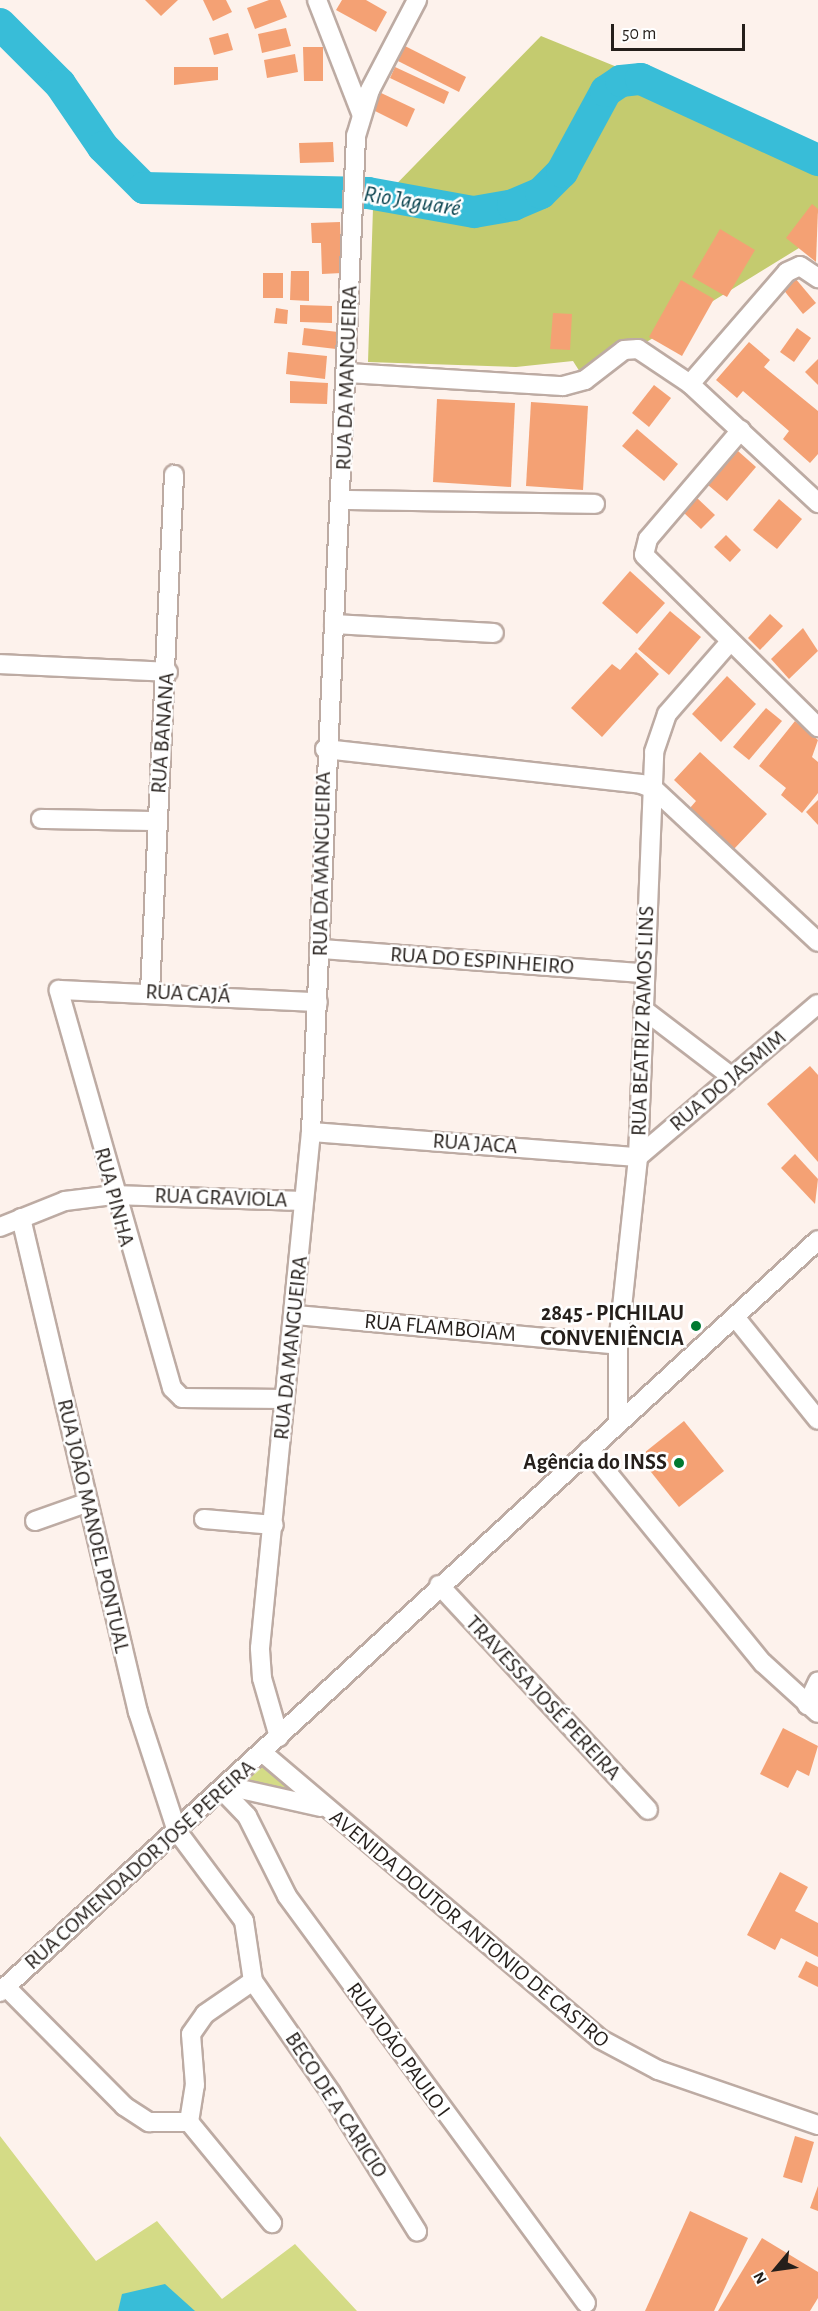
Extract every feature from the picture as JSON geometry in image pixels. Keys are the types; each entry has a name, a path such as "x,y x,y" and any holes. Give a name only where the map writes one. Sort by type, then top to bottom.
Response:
{"street":[{"path":"317,0 361,113"},
{"name":"RUA DA MANGUEIRA","path":"279,1737 262,1678 260,1648 285,1400 297,1315 303,1201 311,1132 321,949 325,749 342,500 354,177 361,113 417,0"},
{"path":"690,384 787,272 800,266 818,278"},
{"path":"348,373 563,386 585,380 632,348 646,351 690,384 818,503"},
{"path":"741,430 648,539 644,555 729,643 818,727"},
{"name":"RUA BANANA","path":"150,992 156,821 168,672 174,475"},
{"path":"342,500 595,504"},
{"path":"334,624 494,633"},
{"name":"RUA BEATRIZ RAMOS LINS","path":"618,1424 618,1346 638,1156 643,973 654,789 654,752 667,714 729,643"},
{"path":"0,664 168,672"},
{"path":"325,749 626,780 654,789 818,942"},
{"path":"42,819 156,821"},
{"name":"RUA DO ESPINHEIRO","path":"321,949 643,973"},
{"name":"RUA CAJÁ","path":"59,990 150,992 318,1002"},
{"name":"RUA PINHA","path":"59,990 113,1195 164,1373 182,1398 285,1400"},
{"name":"RUA DO JASMIM","path":"638,1156 818,1004"},
{"path":"643,1009 732,1077"},
{"name":"RUA JACA","path":"311,1132 638,1156"},
{"name":"RUA GRAVIOLA","path":"0,1227 64,1202 113,1195 303,1201"},
{"name":"RUA JOÃO MANOEL PONTUAL","path":"21,1218 86,1503 138,1712 177,1831 244,1921 253,1982"},
{"name":"RUA COMENDADOR JOSE PEREIRA","path":"3,1990 263,1753 439,1585 818,1240"},
{"name":"RUA FLAMBOIAM","path":"297,1315 618,1346"},
{"path":"735,1317 818,1420"},
{"path":"589,1450 763,1663 812,1709"},
{"path":"35,1521 86,1503"},
{"path":"204,1519 274,1525"},
{"name":"TRAVESSA JOSÉ PEREIRA","path":"439,1585 648,1810"},
{"path":"812,1709 818,1681"},
{"name":"AVENIDA DOUTOR ANTONIO DE CASTRO","path":"263,1753 322,1808 620,2052 818,2125"},
{"name":"AVENIDA DOUTOR ANTONIO DE CASTRO","path":"225,1788 322,1808"},
{"name":"RUA JOÃO PAULO I","path":"225,1788 247,1816 287,1896 586,2303"},
{"path":"253,1982 205,2014 191,2034 195,2085 189,2122 272,2223"},
{"name":"BECO DE A CARICIO","path":"253,1982 331,2093 417,2231"},
{"path":"3,1990 124,2106 149,2122 189,2122"}],"green space":[{"path":"541,36 818,149 818,212 799,248 585,380 573,361 516,367 368,362 373,208"},
{"path":"273,1750 306,1799 238,1782"},
{"path":"0,2136 96,2261 157,2221 222,2299 295,2244 357,2311 0,2311"}],"water":[{"path":"165,2284 195,2311 118,2311 122,2294"}],"building":[{"path":"145,0 178,0 161,16"},
{"path":"203,0 226,0 232,12 213,21"},
{"path":"269,0 280,0 287,17 255,29 247,8"},
{"path":"342,0 366,0 387,12 376,32 336,10"},
{"path":"286,28 291,46 262,53 258,34"},
{"path":"228,33 233,50 214,55 209,38"},
{"path":"405,46 466,77 459,92 398,61"},
{"path":"303,47 323,47 323,81 304,81"},
{"path":"295,54 298,72 267,78 264,60"},
{"path":"174,67 218,67 218,80 174,85"},
{"path":"395,67 449,92 444,104 390,78"},
{"path":"379,92 415,109 407,127 371,109"},
{"path":"333,142 334,162 300,163 299,143"},
{"path":"812,204 818,209 816,262 786,238"},
{"path":"340,222 342,273 322,274 321,243 312,243 311,223"},
{"path":"720,229 755,250 727,297 692,277"},
{"path":"291,271 309,271 309,301 290,300"},
{"path":"263,273 283,273 283,298 263,298"},
{"path":"795,278 816,303 803,314 782,288"},
{"path":"681,280 714,299 682,356 649,337"},
{"path":"300,305 332,306 332,323 300,322"},
{"path":"276,308 288,310 287,324 274,323"},
{"path":"553,313 572,314 570,350 550,349"},
{"path":"304,328 338,332 336,349 302,345"},
{"path":"797,328 811,338 794,362 780,352"},
{"path":"749,342 770,360 764,367 818,411 818,454 810,463 783,439 789,431 743,391 737,398 716,380"},
{"path":"288,352 327,356 325,379 286,374"},
{"path":"818,359 818,385 805,372"},
{"path":"290,381 328,383 327,404 290,403"},
{"path":"654,385 671,398 649,427 632,413"},
{"path":"437,399 515,403 511,487 433,482"},
{"path":"531,402 588,406 583,490 526,486"},
{"path":"637,429 678,464 664,481 622,446"},
{"path":"738,451 756,467 727,501 708,485"},
{"path":"696,497 715,515 701,529 683,512"},
{"path":"779,499 802,519 777,549 753,530"},
{"path":"726,535 741,550 730,562 714,547"},
{"path":"630,571 665,603 637,634 602,603"},
{"path":"670,611 701,637 669,675 638,649"},
{"path":"770,614 783,626 760,650 748,638"},
{"path":"803,628 818,651 789,679 771,659"},
{"path":"636,652 659,674 602,737 571,708 612,664 620,670"},
{"path":"727,676 756,704 721,742 692,714"},
{"path":"766,708 782,721 749,760 733,747"},
{"path":"795,721 818,740 812,757 818,762 818,793 802,813 781,795 786,788 759,766"},
{"path":"700,752 767,814 734,849 690,808 696,801 674,780"},
{"path":"818,800 818,825 806,812"},
{"path":"810,1066 818,1075 818,1162 767,1104"},
{"path":"795,1154 818,1179 815,1204 781,1168"},
{"name":"Agência do INSS","path":"684,1421 724,1471 679,1507 639,1457"},
{"path":"783,1728 818,1746 809,1776 797,1770 788,1788 760,1774"},
{"path":"780,1872 808,1887 795,1911 818,1923 818,1957 781,1938 775,1950 747,1935"},
{"path":"806,1961 818,1967 818,1987 798,1977"},
{"path":"795,2136 814,2142 802,2183 783,2177"},
{"path":"818,2186 818,2211 810,2208"},
{"path":"690,2211 748,2238 714,2311 645,2311"},
{"path":"762,2238 818,2272 818,2298 810,2311 718,2311"}],"waterway":[{"name":"Rio Jaguaré","path":"0,24 60,84 103,147 144,188 368,193 474,212 513,205 541,193 562,172 606,91 621,81 641,79 818,160"}],"place":[{"name":"2845 - PICHILAU CONVENIÊNCIA","path":"696,1326"},
{"name":"Agência do INSS","path":"679,1463"}]}
